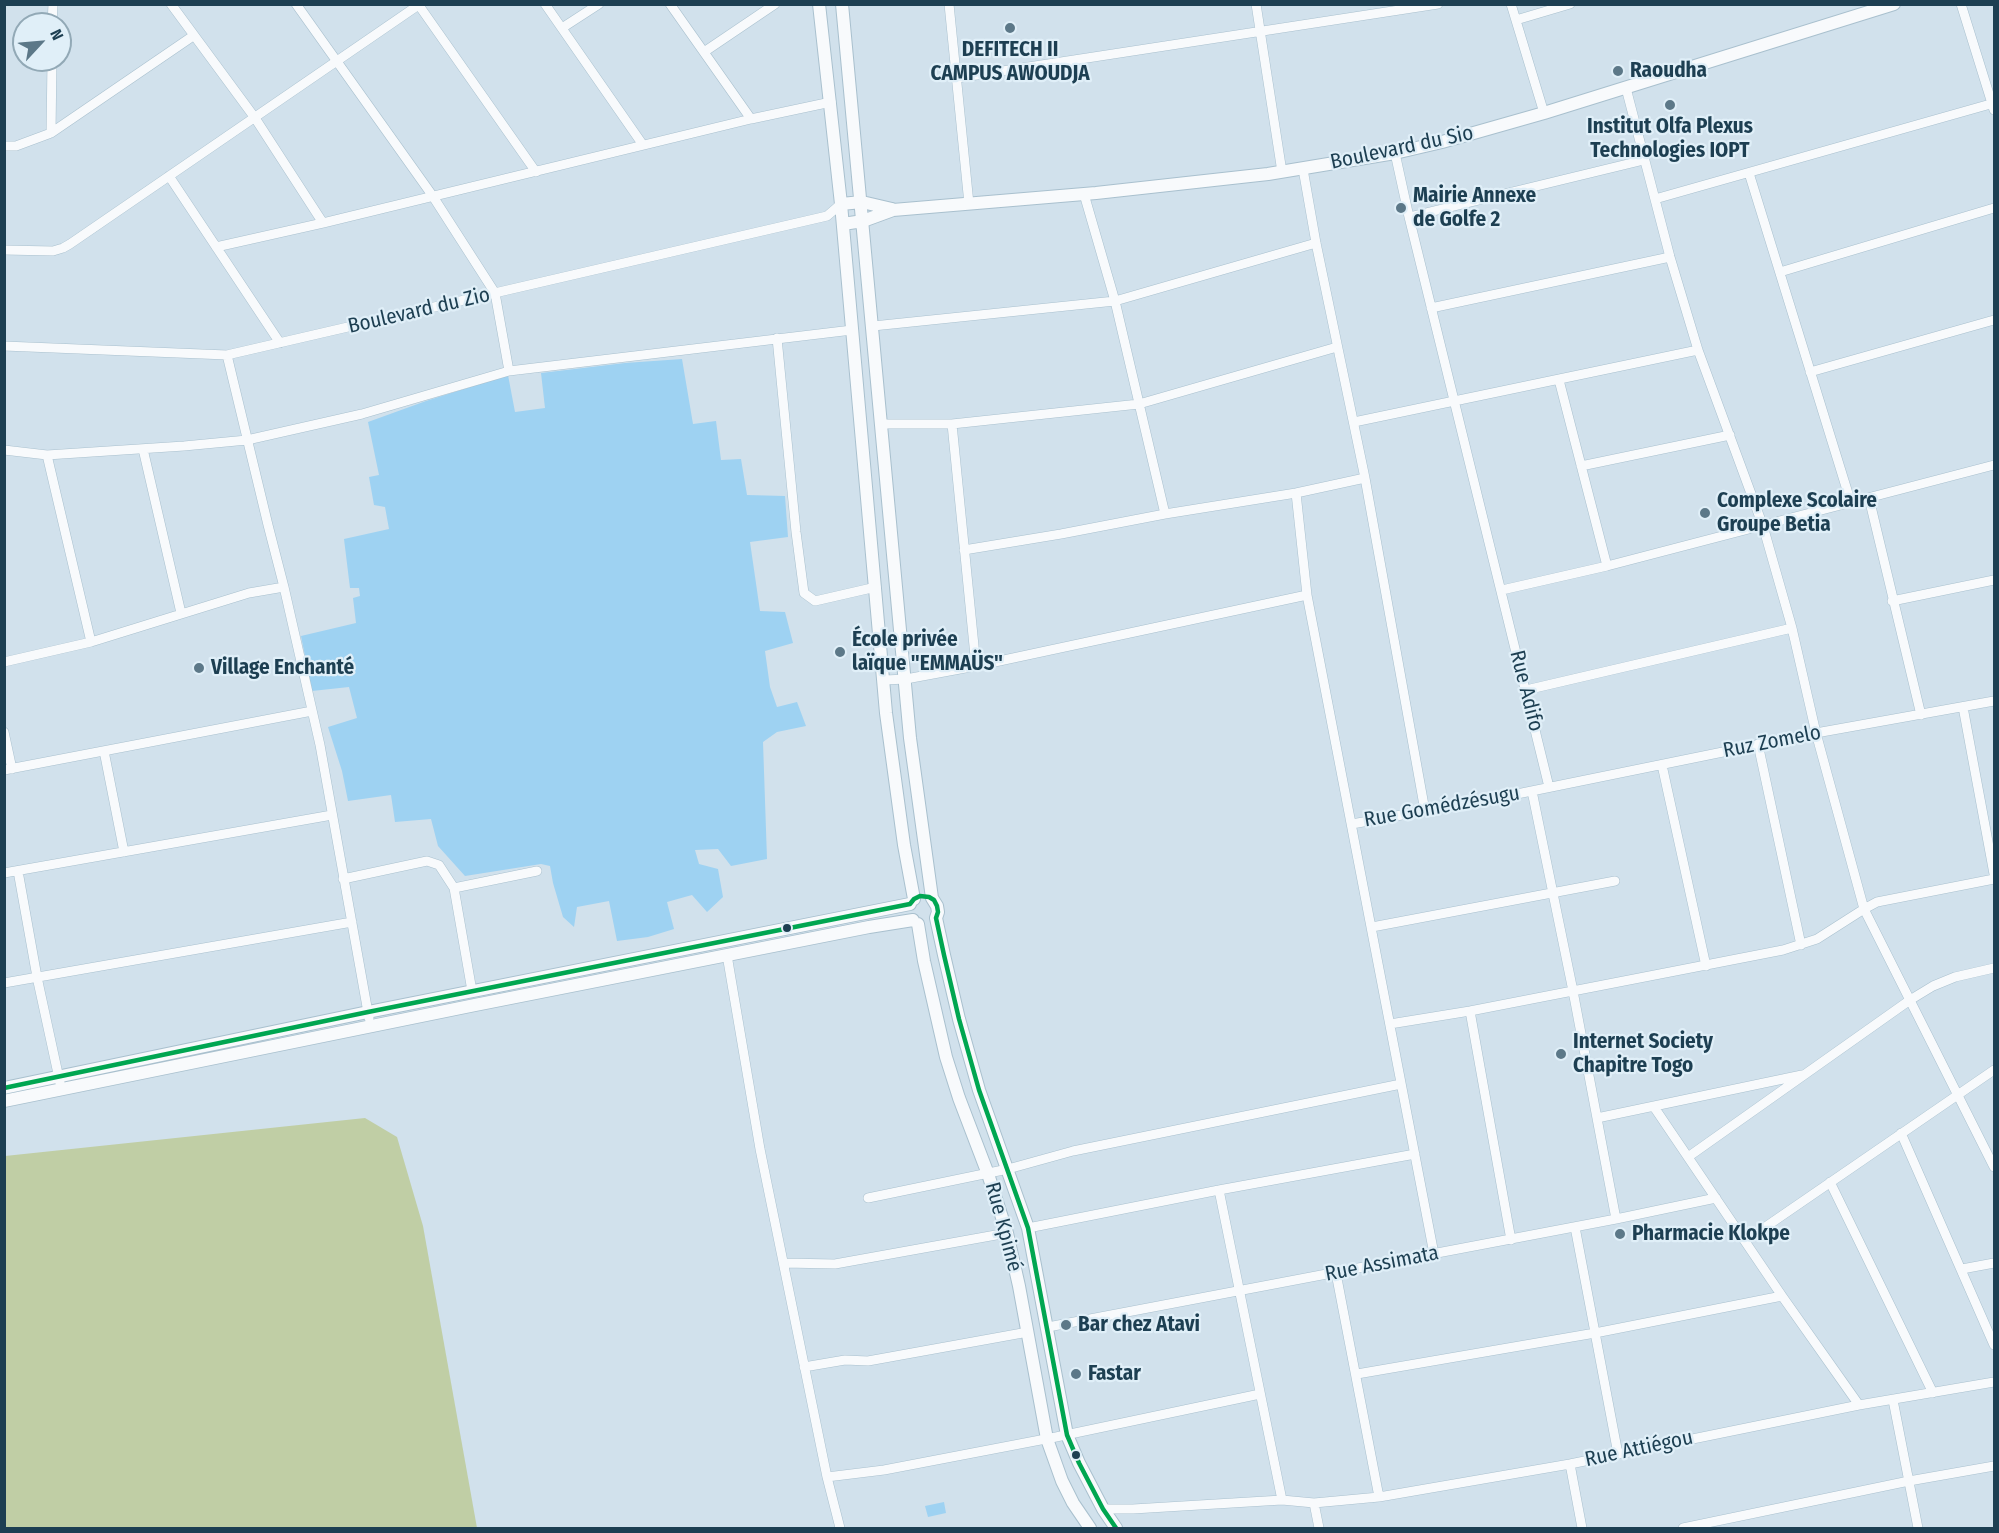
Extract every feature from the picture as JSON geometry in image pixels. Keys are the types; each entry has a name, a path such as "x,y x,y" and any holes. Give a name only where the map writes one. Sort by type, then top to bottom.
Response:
{"main road":[{"path":"819,4 842,204 889,740 912,902 909,911 916,922"},
{"path":"842,4 910,738 932,898 938,909 936,918 971,1063 1028,1228 1067,1435 1078,1463 1112,1528"},
{"name":"Boulevard du Sio","path":"843,224 863,221 893,210 1084,194 1282,172 1395,153 1544,113 1894,4"},
{"name":"Boulevard du Sio","path":"842,204 862,202 893,210"},
{"path":"4,1101 60,1082 368,1012 912,902 923,896 932,898"},
{"path":"4,1088 60,1082 371,1026 862,928 916,922 928,924 936,918"},
{"name":"Rue Kpimé","path":"916,922 946,1057 1007,1233 1047,1439 1062,1481 1073,1503 1090,1528"}],"street":[{"path":"171,4 255,118 323,223"},
{"path":"296,4 432,195 495,293 509,371"},
{"path":"545,4 643,146"},
{"path":"562,28 599,4"},
{"path":"670,4 751,119"},
{"path":"704,52 775,4"},
{"path":"949,4 969,204"},
{"path":"1256,4 1282,172"},
{"path":"957,78 1438,4"},
{"path":"1511,4 1544,113"},
{"path":"1515,20 1570,4"},
{"path":"1655,199 1994,106 1961,4"},
{"path":"4,250 52,251 63,248 419,5 536,171"},
{"path":"4,146 16,146 51,133 193,36"},
{"path":"51,133 52,72"},
{"path":"1626,88 1670,257 1698,350 1763,526 1792,628 1816,733 1864,909 1995,1167"},
{"path":"216,247 751,119 831,102"},
{"name":"Rue Adifo","path":"1395,153 1549,787"},
{"path":"1409,218 1644,160"},
{"path":"1303,169 1316,243 1365,478 1425,811"},
{"path":"1749,173 1851,503"},
{"path":"169,176 280,343"},
{"path":"1084,194 1115,301 1164,514"},
{"name":"Boulevard du Zio","path":"4,346 227,355 827,216 842,204"},
{"path":"1780,272 1995,208"},
{"path":"827,216 843,224"},
{"path":"873,326 1115,301 1316,243"},
{"path":"1431,308 1670,257"},
{"path":"1810,372 1995,320"},
{"path":"4,450 46,455 247,440 353,417 509,371 852,330"},
{"path":"777,338 804,593 815,601 876,587"},
{"path":"882,424 952,424 1139,404 1338,347"},
{"path":"1354,422 1698,350"},
{"path":"227,355 312,711 371,1026"},
{"path":"1559,380 1607,566"},
{"path":"952,424 976,666"},
{"path":"1581,466 1730,435"},
{"path":"143,449 181,613"},
{"path":"46,455 91,642"},
{"path":"1502,590 1607,566 1995,465"},
{"path":"964,550 1296,493 1365,478"},
{"path":"1296,493 1307,595 1434,1254"},
{"path":"1869,498 1921,715"},
{"path":"1892,601 1995,580"},
{"path":"4,662 91,642 249,593 284,587"},
{"path":"885,680 906,679 976,666 1307,595"},
{"path":"1526,690 1792,628"},
{"name":"Ruz Zomelo","path":"1549,787 1758,744 1995,701"},
{"path":"1963,707 1995,874"},
{"path":"4,732 8,769 312,711"},
{"path":"1758,744 1801,945"},
{"path":"104,751 124,852"},
{"path":"1662,765 1706,966"},
{"path":"1549,787 1532,791 1573,991 1616,1220"},
{"name":"Rue Gomédzésugu","path":"1352,824 1532,791"},
{"path":"4,873 332,815"},
{"path":"343,879 427,861 439,865 454,888 472,991"},
{"path":"18,871 37,977 60,1082"},
{"path":"454,888 537,871"},
{"path":"1390,1024 1706,966 1801,945 1817,939 1877,902 1995,879"},
{"path":"1372,927 1615,881"},
{"path":"4,983 352,922"},
{"path":"728,955 760,1149 827,1477 840,1528"},
{"path":"1688,1157 1910,1000 1933,986 1955,977 1995,968"},
{"path":"1470,1011 1512,1239"},
{"path":"1745,1241 1901,1132 1995,1070"},
{"path":"1597,1118 1808,1074"},
{"path":"868,1198 988,1174 1073,1151 1401,1084"},
{"path":"1654,1107 1859,1405"},
{"path":"1901,1132 1995,1345"},
{"path":"1028,1228 1415,1154"},
{"path":"1830,1182 1933,1393"},
{"path":"1219,1190 1282,1500"},
{"name":"Rue Assimata","path":"1048,1327 1616,1220 1716,1198"},
{"path":"1575,1227 1618,1454"},
{"path":"784,1263 835,1264 1007,1233"},
{"path":"1962,1269 1995,1263"},
{"path":"1336,1273 1379,1497"},
{"path":"1357,1374 1595,1333 1782,1296"},
{"path":"804,1367 845,1360 868,1361 1028,1332"},
{"name":"Rue Attiégou","path":"1103,1509 1282,1500 1314,1503 1379,1497 1570,1464 1859,1405 1995,1382"},
{"path":"827,1477 884,1470 1047,1439 1260,1394"},
{"path":"1893,1400 1918,1528"},
{"path":"1570,1464 1582,1528"},
{"path":"1686,1528 1909,1481 1995,1466"},
{"path":"1314,1503 1319,1528"}],"green space":[{"path":"365,1118 397,1137 423,1226 477,1528 5,1528 5,1156"}],"water":[{"path":"682,359 693,424 716,421 721,460 741,459 747,495 785,496 788,537 750,542 760,611 785,612 793,643 765,651 770,687 777,707 797,702 806,726 777,732 763,742 767,859 731,866 718,849 695,850 699,864 718,869 723,897 707,912 692,895 667,902 674,929 648,937 617,941 609,901 577,907 574,927 563,917 550,866 541,864 465,876 438,846 431,819 395,822 391,795 348,801 342,771 328,727 357,718 349,687 312,691 301,636 356,623 353,598 360,596 359,588 350,588 344,539 389,529 385,507 374,505 369,477 379,475 368,422 508,375 515,412 545,408 541,373"},
{"path":"944,1502 946,1513 928,1517 925,1506"}],"transit line":[{"path":"4,1088 368,1012 910,904 920,896 929,897 937,906 936,918 944,955 979,1090 1028,1228 1067,1435 1103,1509 1116,1528"}],"place":[{"name":"DEFITECH II CAMPUS AWOUDJA","path":"1010,28"},
{"name":"Raoudha","path":"1618,71"},
{"name":"Institut Olfa Plexus Technologies IOPT","path":"1670,105"},
{"name":"Mairie Annexe de Golfe 2","path":"1401,208"},
{"name":"Complexe Scolaire Groupe Betia","path":"1705,513"},
{"name":"École privée laïque \"EMMAÜS\"","path":"840,652"},
{"name":"Village Enchanté","path":"199,668"},
{"name":"Internet Society Chapitre Togo","path":"1561,1054"},
{"name":"Pharmacie Klokpe","path":"1620,1234"},
{"name":"Bar chez Atavi","path":"1066,1325"},
{"name":"Fastar","path":"1076,1374"}]}
